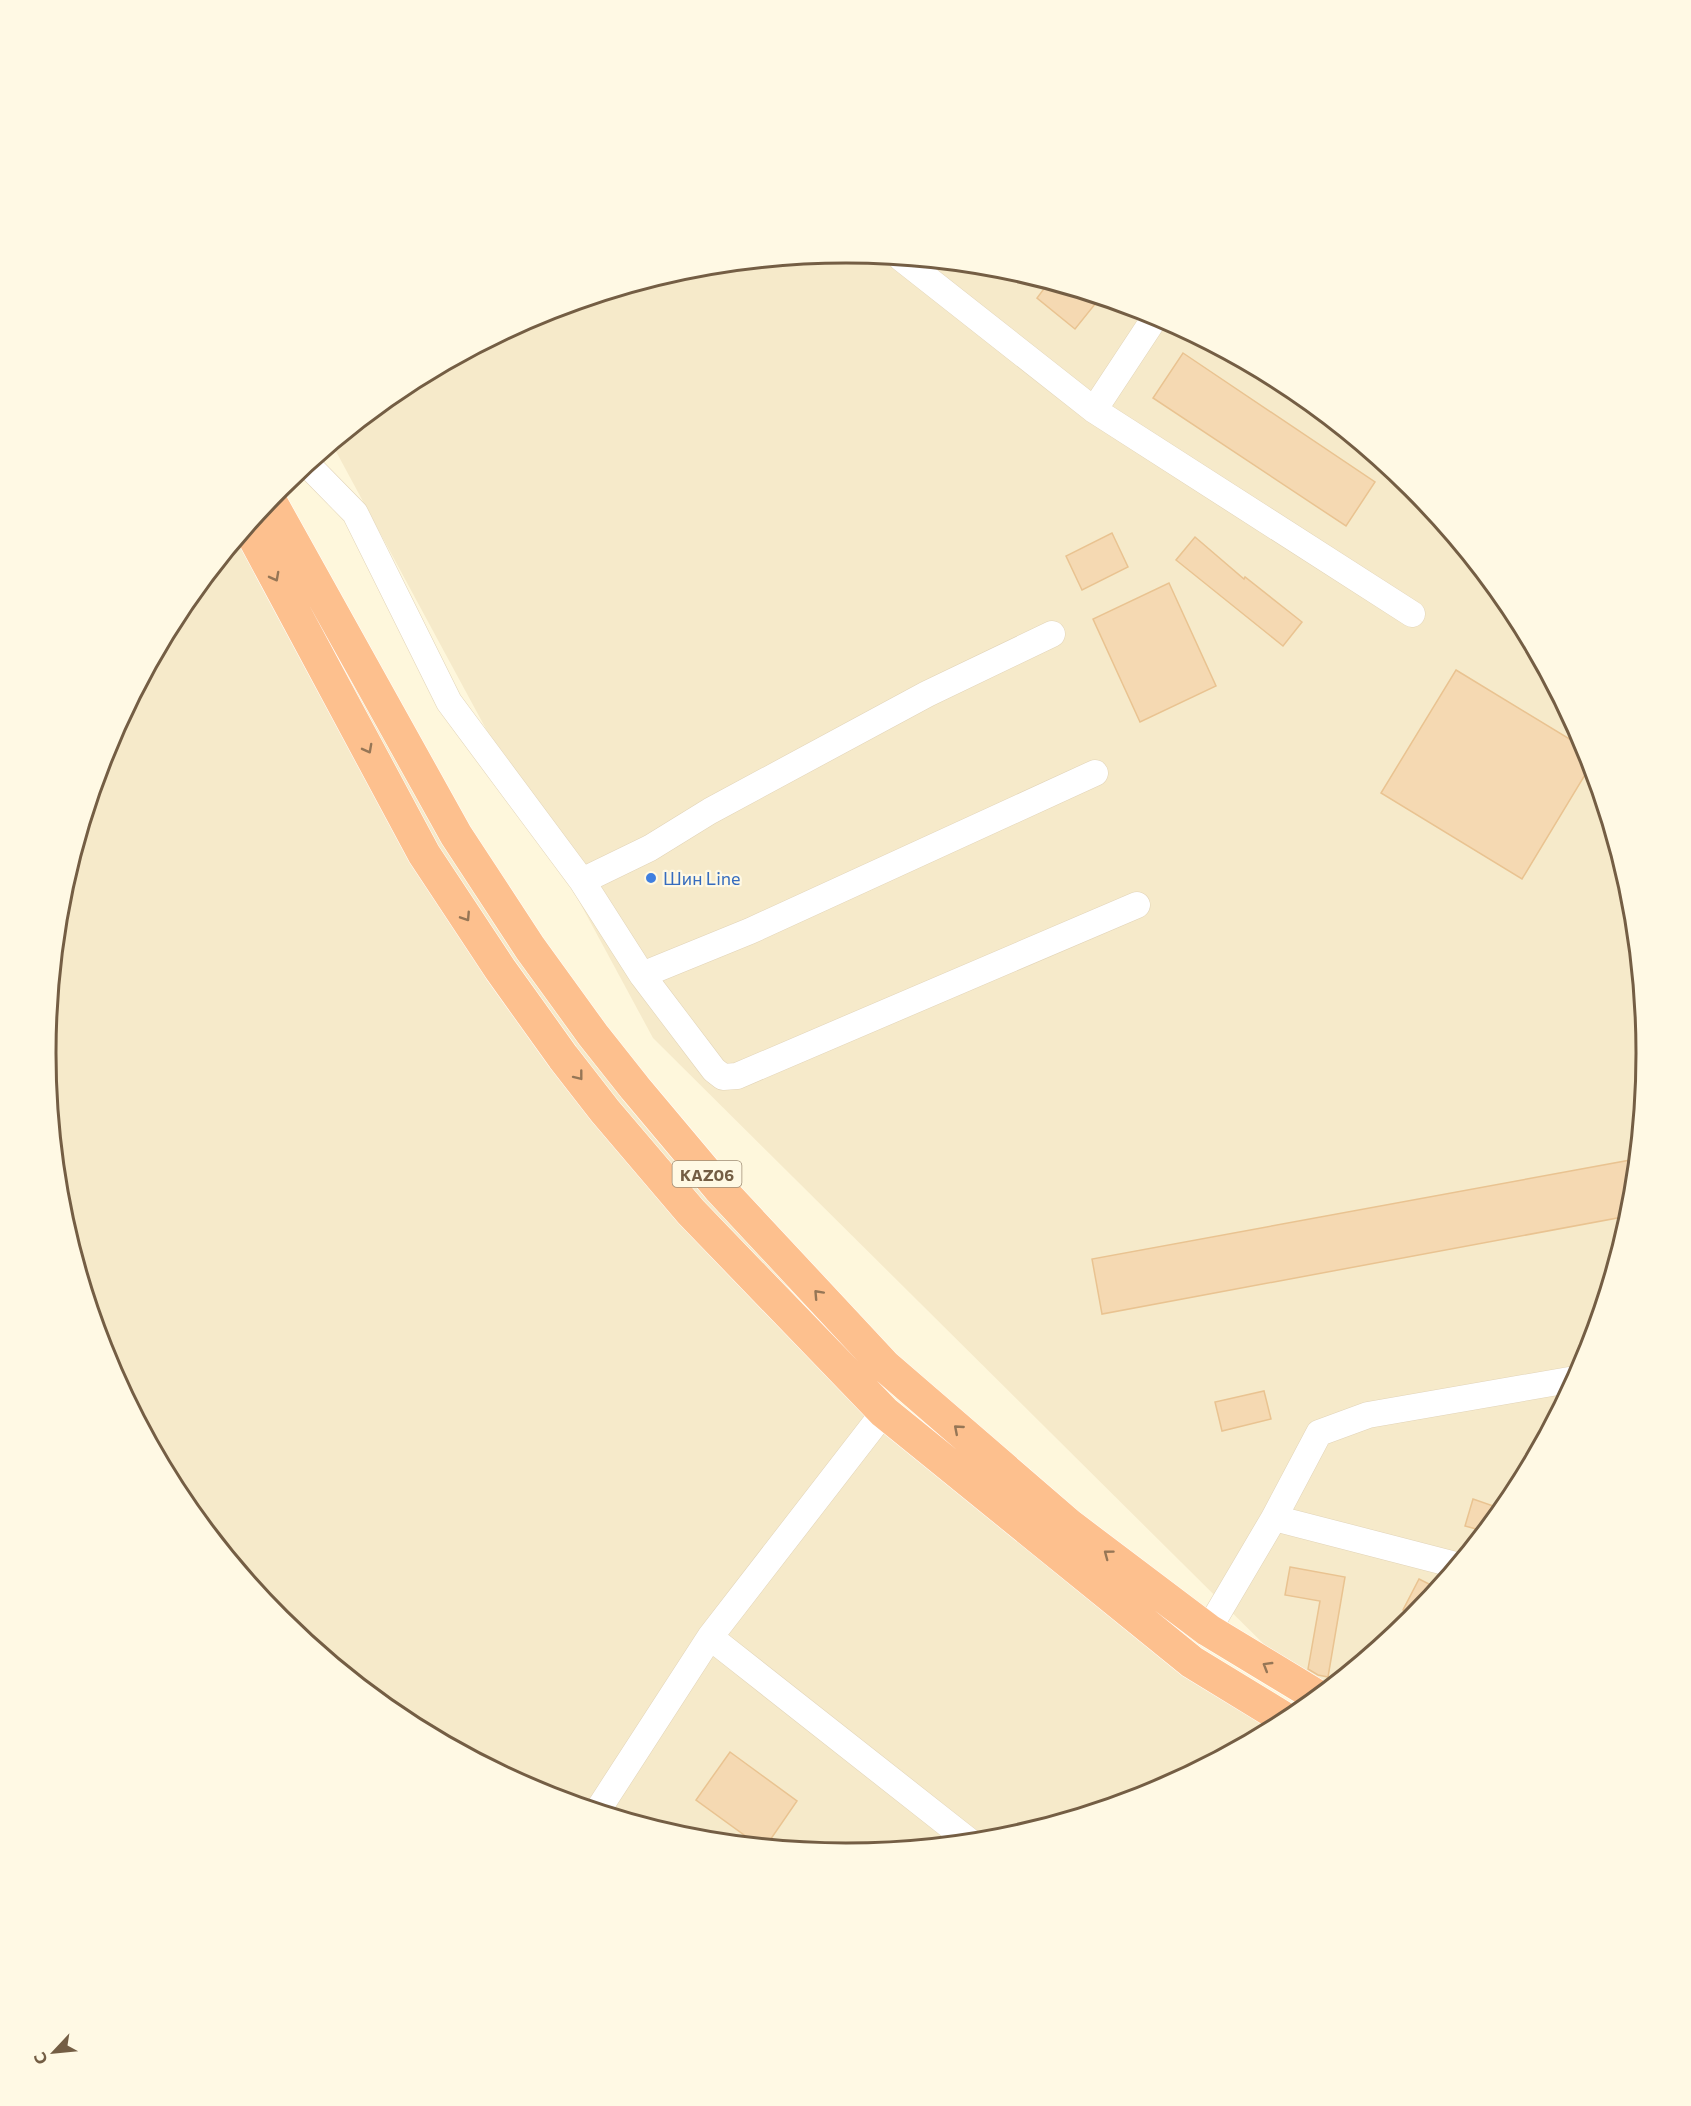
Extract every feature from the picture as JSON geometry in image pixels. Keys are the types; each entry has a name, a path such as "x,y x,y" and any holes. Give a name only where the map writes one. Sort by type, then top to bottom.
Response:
{"highway":[{"name":"KАZ06","path":"274,508 456,835 530,948 593,1035 719,1188 885,1366 1069,1525 1208,1630 1310,1692"},
{"name":"KАZ06","path":"252,533 424,854 506,978 605,1111 691,1212 884,1412 1192,1662 1277,1714"}],"street":[{"path":"912,266 1094,410 1412,614"},
{"path":"1094,410 1151,324"},
{"path":"313,471 355,513 449,702 582,881 642,975 714,1070 723,1077 737,1076 1137,905"},
{"path":"582,881 650,848 710,811 927,694 1052,634"},
{"path":"642,975 750,931 1095,773"},
{"path":"1208,1630 1274,1518 1319,1433 1368,1415 1563,1381"},
{"path":"602,1804 710,1637 884,1412"},
{"path":"1274,1518 1448,1563"},
{"path":"710,1637 960,1834"}],"shaded area":[{"path":"846,263 897,265 1000,278 1050,290 1148,323 1195,344 1284,396 1326,426 1404,494 1439,532 1472,572 1530,658 1554,704 1594,799 1609,849 1629,950 1636,1053 1634,1105 1629,1156 1620,1207 1609,1257 1594,1307 1554,1402 1530,1448 1472,1534 1439,1574 1404,1612 1366,1647 1311,1691 653,1038 335,450 407,396 451,369 496,344 592,305 691,278 742,270"},
{"path":"270,513 420,787 845,1365 1279,1713 1195,1762 1148,1783 1050,1816 1000,1828 949,1836 846,1843 742,1836 691,1828 641,1816 543,1783 496,1762 407,1710 365,1680 287,1612 219,1534 189,1492 161,1448 137,1402 97,1307 82,1257 62,1156 57,1105 57,1001 62,950 82,849 97,799 116,751 161,658 189,614 219,572"}],"building":[{"path":"1044,289 1095,304 1075,329 1037,298"},
{"path":"1183,353 1375,482 1346,526 1153,398"},
{"path":"1112,533 1128,567 1082,590 1066,556"},
{"path":"1195,537 1244,579 1245,577 1302,622 1283,646 1176,560"},
{"path":"1169,583 1216,686 1140,722 1093,619"},
{"path":"1456,670 1570,739 1585,775 1522,879 1381,793"},
{"path":"1628,1160 1618,1218 1102,1314 1092,1259"},
{"path":"1264,1391 1271,1419 1222,1431 1215,1402"},
{"path":"1473,1499 1492,1506 1476,1529 1465,1526"},
{"path":"1290,1567 1345,1577 1328,1677 1318,1675 1308,1669 1320,1601 1285,1595"},
{"path":"1419,1579 1430,1584 1405,1611 1403,1610"},
{"path":"730,1752 797,1801 771,1839 746,1836 696,1800"}],"place":[{"name":"Шин Line","path":"651,878"}]}
